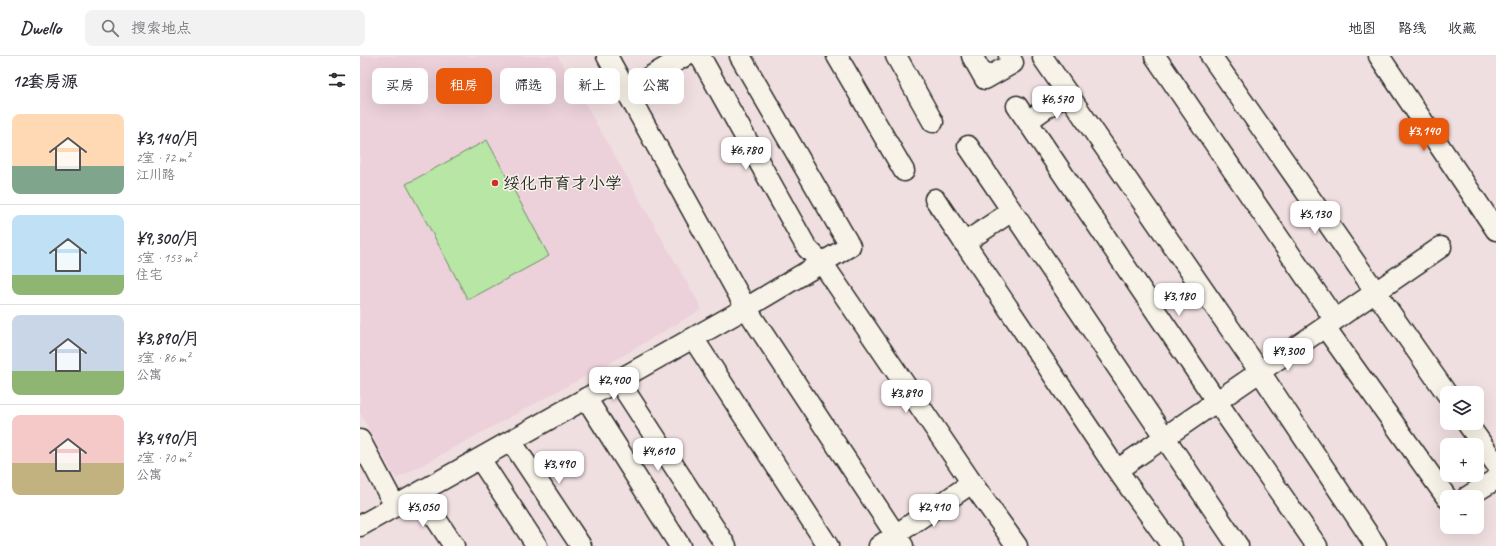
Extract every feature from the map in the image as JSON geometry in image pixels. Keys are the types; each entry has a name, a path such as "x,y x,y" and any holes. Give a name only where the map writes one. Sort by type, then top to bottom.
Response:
{"street":[{"path":"607,56 746,308 899,540"},
{"path":"626,91 685,56"},
{"path":"700,56 807,248 823,264 972,483 1017,546"},
{"path":"360,526 823,264 850,246 740,56"},
{"path":"837,56 904,171"},
{"path":"896,56 933,122"},
{"path":"972,56 985,79 1013,63 1009,56"},
{"path":"1155,56 1330,324 1442,490"},
{"path":"1211,56 1441,386"},
{"path":"1379,56 1496,230"},
{"path":"1043,58 1260,372 1376,546"},
{"path":"1067,93 1022,113 1217,402 1317,546"},
{"path":"968,146 1238,546"},
{"path":"935,199 1117,470 1172,546"},
{"path":"964,243 1012,211"},
{"path":"1117,470 1441,247"},
{"path":"693,338 828,546"},
{"path":"618,380 726,546"},
{"path":"586,398 680,546"},
{"path":"1472,430 1496,464"},
{"path":"360,440 395,506"},
{"path":"511,441 581,546"},
{"path":"480,459 537,546"},
{"path":"1478,490 1496,479"},
{"path":"879,546 899,540 972,483"},
{"path":"420,493 454,546"}],"shaded area":[{"name":"绥化市育才小学","path":"360,56 558,56 565,68 564,104 585,104 702,309 617,359 396,479 360,413"}],"green space":[{"path":"487,140 549,256 468,300 406,184"}],"place":[{"name":"绥化市育才小学","path":"495,183"}]}
